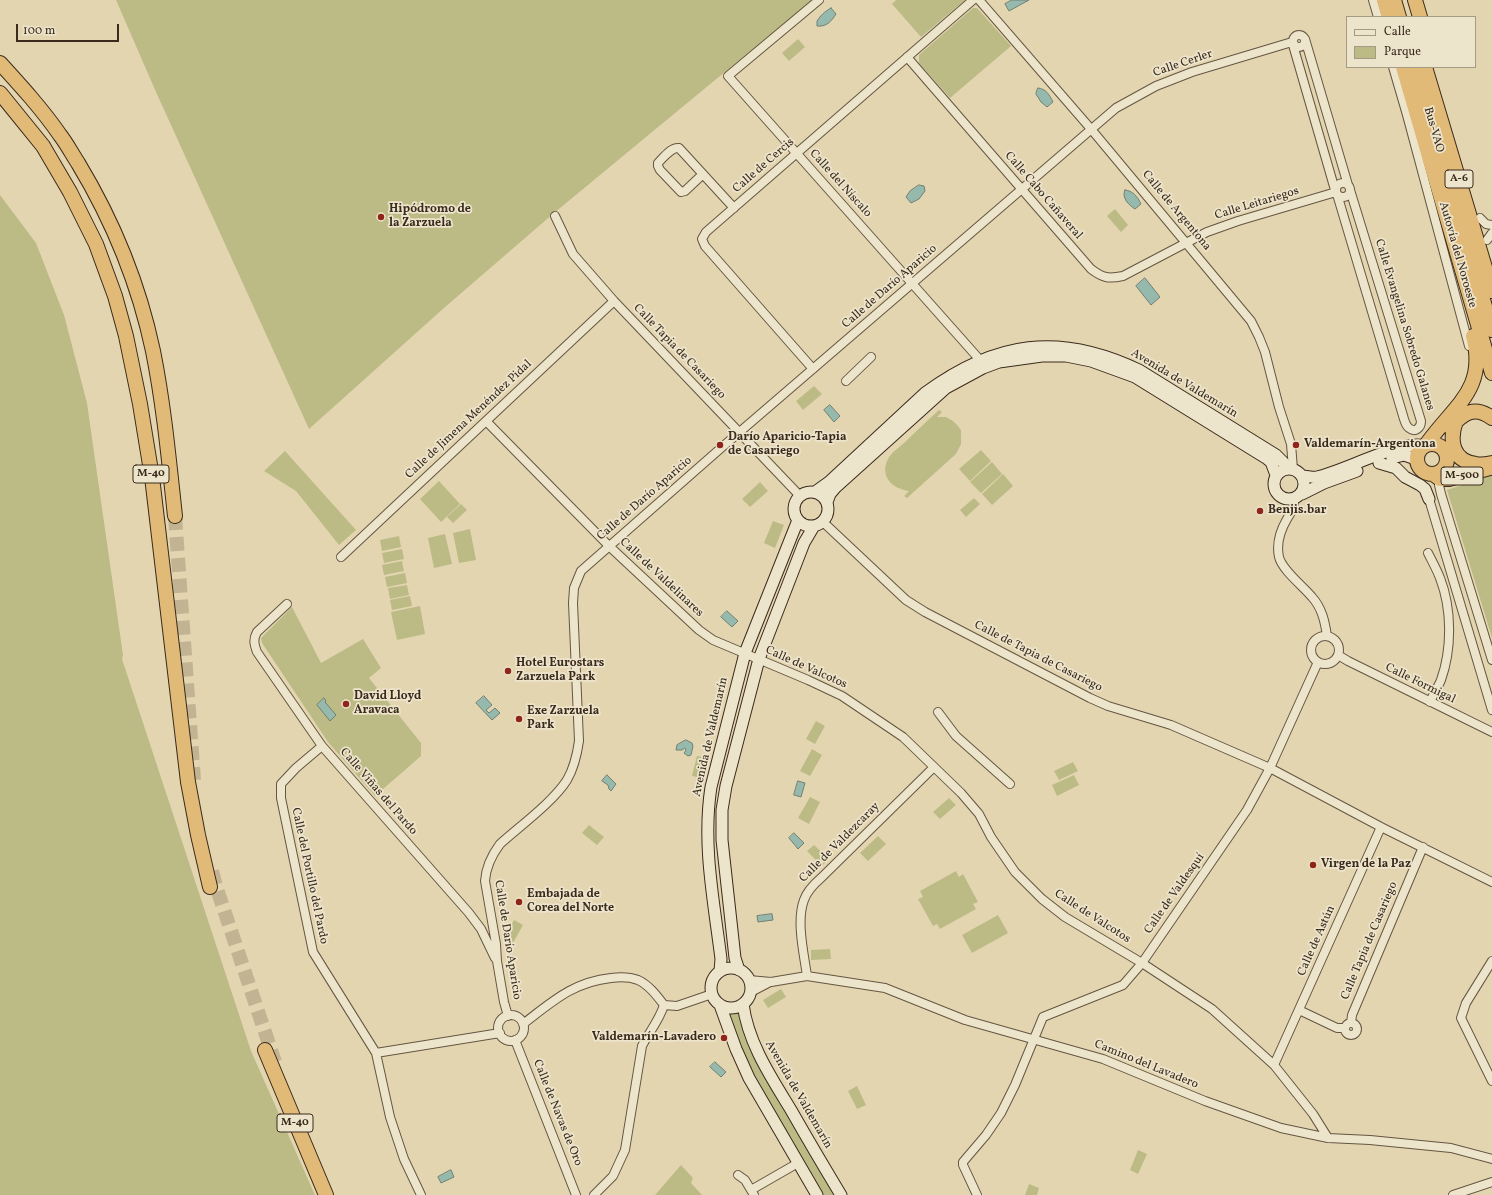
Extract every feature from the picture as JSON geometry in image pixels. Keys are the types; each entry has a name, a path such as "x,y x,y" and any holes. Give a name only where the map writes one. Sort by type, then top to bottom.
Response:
{"highway":[{"path":"1384,0 1389,16"},
{"path":"1394,0 1399,16"},
{"path":"1406,0 1410,16"},
{"path":"1415,0 1420,16"},
{"name":"M-40","path":"0,63 26,91 61,136 89,182 116,236 137,291 152,350 163,408 174,516"},
{"name":"Autovía del Noroeste","path":"1403,68 1492,373"},
{"name":"Bus-VAO","path":"1414,68 1492,330"},
{"name":"Autovía del Noroeste","path":"1425,68 1492,291"},
{"path":"1435,68 1486,222 1490,237 1492,257"},
{"name":"M-40","path":"0,93 43,146 70,192 96,244 115,296 126,336 140,404 152,477 188,782 210,887"},
{"path":"0,106 36,154 62,196 89,249 126,336"},
{"path":"1416,459 1418,453 1456,409 1469,390 1475,377 1476,363 1474,342 1436,204 1437,185"},
{"path":"1426,444 1445,432 1468,412 1476,411 1486,414 1492,418"},
{"path":"1456,421 1452,435 1452,441 1456,452 1463,460 1476,464 1492,463"},
{"name":"M-500","path":"1426,444 1446,454 1446,463 1437,477"},
{"name":"M-500","path":"1416,459 1420,469 1428,474 1449,479 1492,468"},
{"name":"M-500","path":"1446,463 1450,467 1461,470 1476,469 1492,463"},
{"name":"M-40","path":"265,1050 326,1195"}],"street":[{"name":"Calle del Níscalo","path":"819,0 728,76 980,360"},
{"name":"Calle de Cercis","path":"814,369 705,246 702,239 706,232 974,0"},
{"name":"Calle de Argentona","path":"979,0 1091,129 1238,303 1251,321 1260,337 1291,444 1295,471"},
{"path":"1373,0 1378,16"},
{"name":"Calle Cerler","path":"1091,129 1116,108 1156,86 1192,72 1293,44 1293,38 1297,34 1302,35 1305,39"},
{"name":"Calle Evangelina Sobredo Galanes","path":"1293,44 1404,419 1410,430 1418,429 1421,425 1421,421 1305,39"},
{"name":"Calle Cabo Cañaveral","path":"907,58 1091,269 1100,276 1112,278 1123,276 1186,242"},
{"path":"1393,68 1469,348 1470,366 1464,385 1452,406 1426,444 1388,452 1317,477 1295,471 1282,470 1276,475 1273,482 1274,490 1278,496 1285,500 1298,497 1324,483 1404,455 1416,459"},
{"name":"Calle de Darío Aparicio","path":"508,1016 497,961 496,944 485,881 486,872 493,853 500,844 561,788 568,778 576,757 578,741 573,603 574,588 581,571 1091,129"},
{"path":"703,174 685,191 681,192 660,170 658,163 672,149 675,147 679,148 703,174 734,208"},
{"name":"Calle Leitariegos","path":"1186,242 1207,232 1238,221 1336,192 1340,197 1345,197 1349,194 1349,187"},
{"name":"Calle Tapia de Casariego","path":"555,216 573,254 614,301 800,496"},
{"name":"Calle de Jimena Menéndez Pidal","path":"341,557 614,301"},
{"name":"Avenida de Valdemarín","path":"815,492 829,482 925,393 958,370 996,354 1018,349 1040,347 1066,347 1086,351 1117,360 1139,370 1269,450 1295,471"},
{"name":"Avenida de Valdemarín","path":"827,502 830,494 835,488 946,388 976,371 999,362 1042,356 1066,356 1091,361 1135,377 1266,458 1271,462 1276,475"},
{"path":"846,381 871,357"},
{"name":"Calle de Valdelinares","path":"486,421 609,546 699,630 713,640 746,653"},
{"path":"1379,463 1396,468 1404,477 1425,489 1492,710"},
{"path":"1295,471 1305,485 1298,497 1295,507 1279,534 1277,546 1279,559 1286,569 1312,597 1319,608 1324,618 1327,636"},
{"path":"1437,477 1492,660"},
{"path":"739,970 735,958 724,872 722,810 726,786 759,659 804,543 818,524 828,514 827,502 822,496 815,492 805,493 800,496 794,505 795,514 798,520 806,525 818,524"},
{"name":"Avenida de Valdemarín","path":"720,971 722,959 707,848 708,808 711,787 746,653 798,520"},
{"name":"Calle de Tapia de Casariego","path":"818,524 906,600 925,612 1090,698 1108,706 1172,725 1270,768"},
{"path":"1428,553 1440,579 1447,604 1449,631 1447,655 1441,680 1430,702"},
{"name":"Calle Viñas del Pardo","path":"287,604 254,636 257,652 322,746 481,929 497,961"},
{"path":"1319,636 1332,637 1339,646 1338,655 1332,662 1325,664 1318,662 1312,656 1311,645 1319,636"},
{"name":"Calle de Valcotos","path":"746,653 842,696 903,737 961,793 980,814 991,837 1015,872 1042,899 1065,917 1142,963 1212,1009 1274,1065 1313,1114 1328,1138"},
{"name":"Calle Formigal","path":"1338,655 1492,732"},
{"name":"Calle de Valdesquí","path":"977,1195 963,1166 963,1162 986,1135 1001,1113 1015,1085 1042,1017 1123,985 1142,963 1247,810 1270,768 1318,662"},
{"path":"938,712 956,736 1010,784"},
{"name":"Calle del Portillo del Pardo","path":"322,746 296,768 281,784 281,798 313,952 376,1053 390,1118 404,1159 421,1195"},
{"name":"Calle de Valdezcaray","path":"807,976 801,921 801,910 804,898 812,887 934,767"},
{"path":"1270,768 1381,827 1492,882"},
{"name":"Calle de Astún","path":"1274,1065 1381,827"},
{"name":"Calle Tapia de Casariego","path":"1299,1010 1337,1028 1348,1026 1423,847"},
{"path":"475,922 487,919 491,915"},
{"path":"481,929 493,926"},
{"path":"1492,961 1466,1002 1461,1018 1492,1081"},
{"path":"720,1005 736,1008 743,1004 749,997 749,980 739,970 730,968 720,971 712,980 712,994 720,1005 736,1049 749,1078 817,1194"},
{"name":"Camino del Lavadero","path":"749,980 771,982 807,976 885,988 965,1020 1102,1059 1205,1101 1281,1128 1328,1138 1370,1140 1451,1148 1492,1159"},
{"path":"523,1024 572,988 592,981 608,978 620,977 638,980 650,988 664,1006"},
{"name":"Camino del Lavadero","path":"750,992 771,982"},
{"path":"664,1006 678,1006 712,994"},
{"name":"Avenida de Valdemarín","path":"743,1004 744,1014 753,1041 767,1070 841,1195"},
{"path":"594,1195 614,1176 625,1150 642,1046 647,1036 660,1018 664,1006"},
{"path":"508,1016 517,1016 523,1024 524,1031 522,1035 515,1040 508,1040 500,1033 499,1029 501,1020 508,1016"},
{"path":"376,1053 500,1033"},
{"name":"Calle de Navas de Oro","path":"515,1040 576,1195"},
{"path":"738,1175 745,1180 752,1192 798,1163"},
{"path":"1453,1195 1492,1182"}],"green space":[{"name":"Hipódromo de la Zarzuela","path":"116,0 812,0 554,213 444,308 309,429 156,92"},
{"path":"896,0 965,0 921,37 892,4"},
{"path":"973,8 977,8 1011,46 950,98 919,63 919,55"},
{"path":"798,39 805,47 789,61 782,53"},
{"path":"0,195 36,243 64,315 87,403 123,655 122,659 251,1051 315,1195 0,1195"},
{"path":"1115,209 1128,225 1121,232 1107,216"},
{"path":"814,386 822,394 803,410 796,401"},
{"path":"939,410 942,412 937,417 946,417 953,421 961,430 961,444 956,454 907,498 904,496 909,491 893,485 886,477 885,471 888,459"},
{"path":"981,450 991,461 970,481 959,469"},
{"path":"285,451 356,530 339,545 296,491 264,471"},
{"path":"992,462 1002,474 981,493 970,482"},
{"path":"1003,474 1013,486 992,505 982,494"},
{"path":"1492,475 1492,638 1447,490"},
{"path":"439,481 460,504 441,522 420,499"},
{"path":"760,482 768,491 750,507 742,499"},
{"path":"974,498 980,504 966,517 960,510"},
{"path":"461,504 467,510 453,523 447,517"},
{"path":"773,521 784,525 775,548 764,543"},
{"path":"470,529 476,560 459,563 453,533"},
{"path":"445,534 452,564 434,568 428,538"},
{"path":"399,536 401,547 382,551 380,540"},
{"path":"402,549 404,559 384,563 382,553"},
{"path":"402,561 404,571 384,575 382,565"},
{"path":"405,573 407,583 387,587 385,577"},
{"path":"407,585 409,595 390,599 388,588"},
{"path":"410,596 412,606 392,610 390,600"},
{"path":"420,606 425,634 397,640 391,612"},
{"name":"David Lloyd Aravaca","path":"292,607 321,663 363,639 381,668 369,678 421,743 421,756 375,796 328,742 262,643 261,638"},
{"path":"816,721 825,726 815,744 806,739"},
{"path":"812,749 822,755 810,776 800,771"},
{"path":"697,756 707,758 702,778 692,776"},
{"path":"1073,762 1078,771 1059,780 1054,771"},
{"path":"1074,775 1079,785 1057,796 1052,785"},
{"path":"810,797 820,802 809,824 798,818"},
{"path":"949,798 956,805 940,819 933,812"},
{"path":"589,825 604,837 597,845 582,833"},
{"path":"878,836 886,844 868,861 860,853"},
{"path":"814,845 829,859 822,866 807,851"},
{"path":"956,871 959,877 963,874 978,902 973,904 976,909 940,929 937,924 933,926 918,899 923,897 920,891"},
{"path":"998,915 1008,933 972,953 962,935"},
{"path":"514,920 523,925 513,943 504,937"},
{"path":"830,949 831,959 811,960 811,950"},
{"path":"781,989 786,997 768,1008 763,1000"},
{"path":"737,1009 743,1027 835,1195 824,1195 819,1189 768,1103 745,1058 728,1012"},
{"path":"857,1086 866,1105 857,1109 848,1091"},
{"path":"1138,1150 1147,1154 1138,1174 1130,1170"},
{"path":"681,1165 693,1178 691,1183 702,1195 655,1195"},
{"path":"1029,1184 1039,1188 1037,1195 1025,1195"}],"water":[{"path":"1012,0 1029,0 1009,11 1005,4"},
{"path":"831,8 836,14 826,25 817,26 817,21 820,17"},
{"path":"1038,88 1047,92 1053,102 1047,107 1041,102 1036,94"},
{"path":"919,185 924,186 925,191 919,199 911,203 906,197 910,191"},
{"path":"1125,190 1134,194 1141,204 1135,209 1125,198"},
{"path":"1145,278 1160,297 1151,305 1136,286"},
{"path":"830,405 840,416 834,422 824,410"},
{"path":"727,611 738,621 732,627 721,617"},
{"path":"484,696 492,705 486,710 489,713 495,708 500,713 492,720 476,703"},
{"path":"324,698 326,701 325,702 336,715 330,721 317,705"},
{"path":"686,740 692,743 693,746 691,755 688,756 684,753 686,750 685,748 682,750 676,750 677,745"},
{"path":"607,775 616,784 611,791 608,785 602,781"},
{"path":"798,781 805,783 801,797 794,795"},
{"path":"794,833 804,843 798,849 789,838"},
{"path":"772,914 773,920 758,922 757,916"},
{"path":"715,1062 726,1072 721,1077 710,1067"},
{"path":"451,1170 454,1177 441,1183 438,1177"}],"tunnel":[{"path":"175,516 194,780"},
{"path":"212,871 275,1062"}],"place":[{"name":"Hipódromo de la Zarzuela","path":"381,217"},
{"name":"Darío Aparicio-Tapia de Casariego","path":"720,445"},
{"name":"Valdemarín-Argentona","path":"1296,445"},
{"name":"Benjis.bar","path":"1260,511"},
{"name":"Hotel Eurostars Zarzuela Park","path":"508,671"},
{"name":"David Lloyd Aravaca","path":"346,704"},
{"name":"Exe Zarzuela Park","path":"519,719"},
{"name":"Virgen de la Paz","path":"1313,865"},
{"name":"Embajada de Corea del Norte","path":"519,902"},
{"name":"Valdemarín-Lavadero","path":"724,1038"}]}
